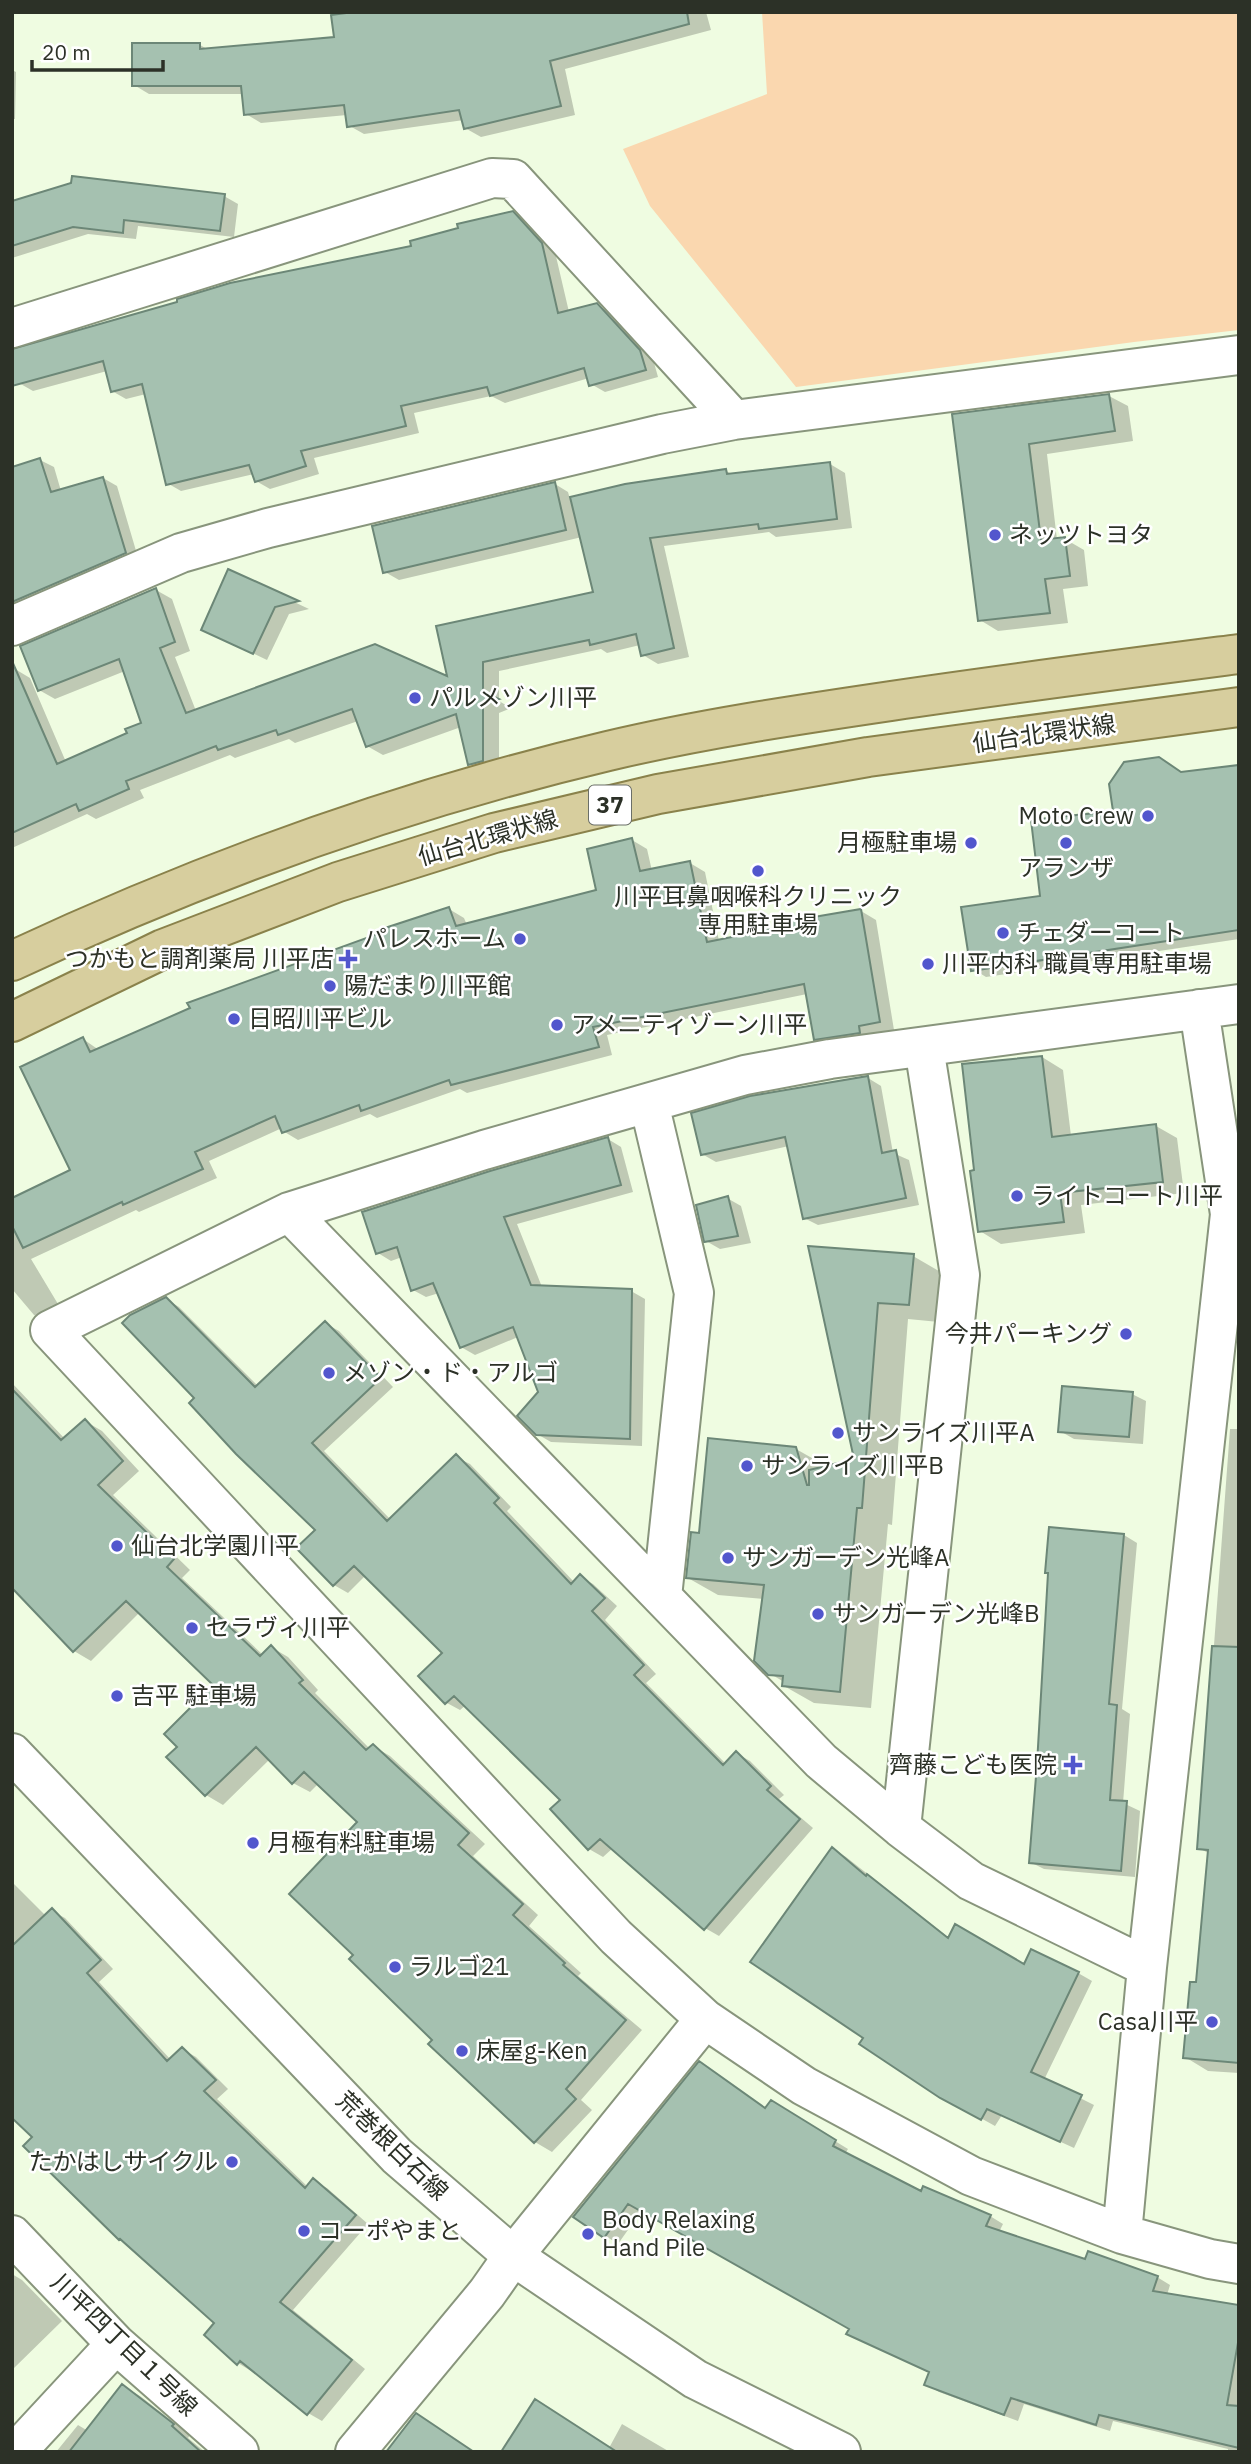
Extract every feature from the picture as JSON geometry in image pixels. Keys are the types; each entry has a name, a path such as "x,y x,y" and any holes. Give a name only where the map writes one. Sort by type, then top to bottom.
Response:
{"main road":[{"name":"37","path":"12,961 111,915 256,856 421,801 608,751 771,718 1239,654"},
{"name":"仙台北環状線","path":"12,1022 163,949 338,882 494,833 658,794 868,757 1239,708"}],"street":[{"path":"12,328 492,177 513,179 734,420"},
{"path":"12,625 181,553 268,528 649,437 734,420 1239,355"},
{"path":"1239,1004 830,1059 745,1075 484,1150 289,1212 50,1330 616,1937 705,2019 804,2086 971,2176 1122,2234 1210,2259 1239,2264"},
{"path":"1122,2234 1147,1967 1230,1214 1199,1009"},
{"path":"901,1828 960,1275 924,1047"},
{"path":"649,1103 694,1293 662,1597"},
{"path":"289,1212 821,1761 901,1828 971,1881 1147,1967"},
{"name":"荒巻根白石線","path":"12,1753 397,2157 513,2256 695,2379 841,2452"},
{"path":"355,2452 487,2293 513,2256 705,2019"},
{"name":"川平四丁目１号線","path":"12,2235 116,2344 239,2452"},
{"path":"16,2452 116,2344"}],"shaded area":[{"path":"762,12 1239,12 1239,330 796,387 650,206 623,149 767,94"}],"building":[{"path":"354,12 687,12 689,24 550,61 561,106 464,129 459,110 347,127 344,105 244,115 241,86 132,86 132,43 200,43 200,49 334,37 331,15"},
{"path":"72,176 225,194 220,231 124,220 123,233 73,227 12,246 12,201 71,183"},
{"path":"513,211 542,243 558,313 597,303 640,350 646,370 589,386 584,368 490,396 487,387 401,406 406,426 301,451 306,466 255,482 249,465 166,485 142,384 111,392 103,361 12,386 12,349 177,302 177,299 230,283 411,246 410,241 458,228 457,224"},
{"path":"1109,394 1115,431 1029,444 1041,540 1065,537 1070,576 1045,579 1050,613 978,621 952,414"},
{"path":"40,458 51,492 103,477 126,553 12,602 12,467"},
{"path":"830,462 837,519 759,529 758,524 650,538 674,648 641,656 636,634 590,645 589,640 483,662 483,692 499,699 483,704 483,761 468,765 456,714 366,747 352,709 278,735 276,730 218,750 216,746 126,781 129,789 79,811 76,804 12,833 12,661 57,764 127,733 125,729 141,723 119,659 38,691 20,646 156,588 175,642 160,648 186,713 375,644 447,676 436,626 593,592 570,497 625,484 726,469 727,474"},
{"path":"555,482 566,530 383,573 372,526"},
{"path":"228,569 299,601 275,607 253,654 201,630"},
{"path":"1159,757 1181,772 1239,765 1239,930 971,971 961,907 1040,896 1031,820 1113,811 1109,784 1124,762"},
{"path":"632,838 640,871 690,861 707,942 791,925 790,921 861,909 880,1022 859,1026 860,1033 814,1040 804,984 593,1027 599,1047 451,1085 449,1080 361,1111 359,1105 282,1133 275,1116 195,1152 203,1169 123,1205 122,1202 23,1248 12,1226 12,1198 70,1170 20,1067 83,1037 90,1052 190,1008 187,1003 386,931 385,928 449,907 456,926 596,890 587,849"},
{"path":"1042,1056 1052,1137 1156,1124 1163,1182 1060,1193 1064,1222 978,1232 970,1171 974,1170 962,1064"},
{"path":"868,1076 882,1153 896,1150 906,1198 803,1219 785,1137 701,1155 691,1113 750,1096"},
{"path":"608,1137 621,1185 504,1217 531,1285 632,1289 630,1439 536,1435 517,1416 538,1392 513,1327 460,1348 433,1283 411,1291 397,1247 376,1254 362,1212"},
{"path":"728,1196 738,1236 704,1242 696,1205"},
{"path":"808,1246 914,1254 909,1305 878,1303 862,1508 857,1508 840,1692 782,1686 783,1676 768,1675 754,1661 764,1585 686,1578 691,1532 699,1533 708,1438 796,1447 807,1485 809,1470 854,1459"},
{"path":"166,1297 255,1387 325,1321 381,1378 312,1443 387,1521 456,1454 499,1498 494,1503 571,1584 580,1574 605,1598 592,1611 644,1665 634,1675 723,1765 736,1751 771,1786 767,1790 800,1819 704,1930 600,1839 588,1850 550,1809 560,1800 454,1696 445,1704 418,1676 442,1653 354,1566 333,1586 296,1548 315,1530 236,1454 189,1403 194,1398 122,1323 130,1315"},
{"path":"1062,1386 1133,1392 1129,1437 1058,1432"},
{"path":"12,1389 61,1440 85,1419 123,1461 98,1485 174,1559 167,1567 260,1656 271,1645 303,1680 299,1683 366,1750 373,1744 469,1833 458,1845 523,1904 513,1915 565,1963 563,1965 626,2020 566,2089 576,2099 534,2143 428,2044 432,2040 349,1959 353,1955 289,1894 357,1822 304,1772 292,1784 256,1747 205,1796 166,1757 177,1747 164,1734 213,1685 126,1601 73,1652 12,1588"},
{"path":"1049,1527 1124,1534 1109,1704 1117,1705 1110,1800 1127,1801 1121,1871 1029,1863 1037,1764"},
{"path":"1212,1646 1239,1647 1239,2063 1183,2058 1190,1982 1196,1982 1208,1850 1197,1849"},
{"path":"832,1847 948,1938 955,1924 1024,1964 1031,1949 1079,1972 1031,2072 1082,2095 1060,2142 987,2109 981,2120 940,2098 859,2044 863,2038 750,1962"},
{"path":"52,1908 101,1960 87,1973 167,2061 182,2047 216,2080 204,2091 305,2188 313,2178 356,2215 280,2302 352,2360 307,2415 240,2361 237,2365 204,2335 214,2323 119,2240 23,2146 32,2137 12,2118 12,1946"},
{"path":"699,2061 765,2108 771,2100 836,2140 833,2146 921,2191 923,2186 991,2215 986,2226 1085,2259 1088,2251 1158,2276 1153,2291 1239,2305 1239,2337 1227,2405 1239,2406 1239,2448 1099,2415 1096,2425 1011,2398 1004,2415 924,2385 929,2372 846,2334 849,2329 628,2204 604,2238 573,2217"},
{"path":"122,2384 174,2424 172,2426 201,2452 69,2452"},
{"path":"535,2399 617,2452 501,2452"},
{"path":"416,2413 474,2452 386,2452"}],"place":[{"name":"ネッツトヨタ","path":"995,535"},
{"name":"パルメゾン川平","path":"415,698"},
{"name":"Moto Crew","path":"1148,816"},
{"name":"月極駐車場","path":"971,843"},
{"name":"アランザ","path":"1066,843"},
{"name":"川平耳鼻咽喉科クリニック 専用駐車場","path":"758,871"},
{"name":"チェダーコート","path":"1003,933"},
{"name":"パレスホーム","path":"520,939"},
{"name":"つかもと調剤薬局 川平店","path":"348,959"},
{"name":"川平内科 職員専用駐車場","path":"928,964"},
{"name":"陽だまり川平館","path":"330,986"},
{"name":"日昭川平ビル","path":"234,1019"},
{"name":"アメニティゾーン川平","path":"557,1025"},
{"name":"ライトコート川平","path":"1017,1196"},
{"name":"今井パーキング","path":"1126,1334"},
{"name":"メゾン・ド・アルゴ","path":"329,1373"},
{"name":"サンライズ川平A","path":"838,1433"},
{"name":"サンライズ川平B","path":"747,1466"},
{"name":"仙台北学園川平","path":"117,1546"},
{"name":"サンガーデン光峰A","path":"728,1558"},
{"name":"サンガーデン光峰B","path":"818,1614"},
{"name":"セラヴィ川平","path":"192,1628"},
{"name":"吉平 駐車場","path":"117,1696"},
{"name":"齊藤こども医院","path":"1073,1765"},
{"name":"月極有料駐車場","path":"253,1843"},
{"name":"ラルゴ21","path":"395,1967"},
{"name":"Casa川平","path":"1212,2022"},
{"name":"床屋g-Ken","path":"462,2051"},
{"name":"たかはしサイクル","path":"232,2162"},
{"name":"コーポやまと","path":"304,2231"},
{"name":"Body Relaxing Hand Pile","path":"588,2234"}]}
